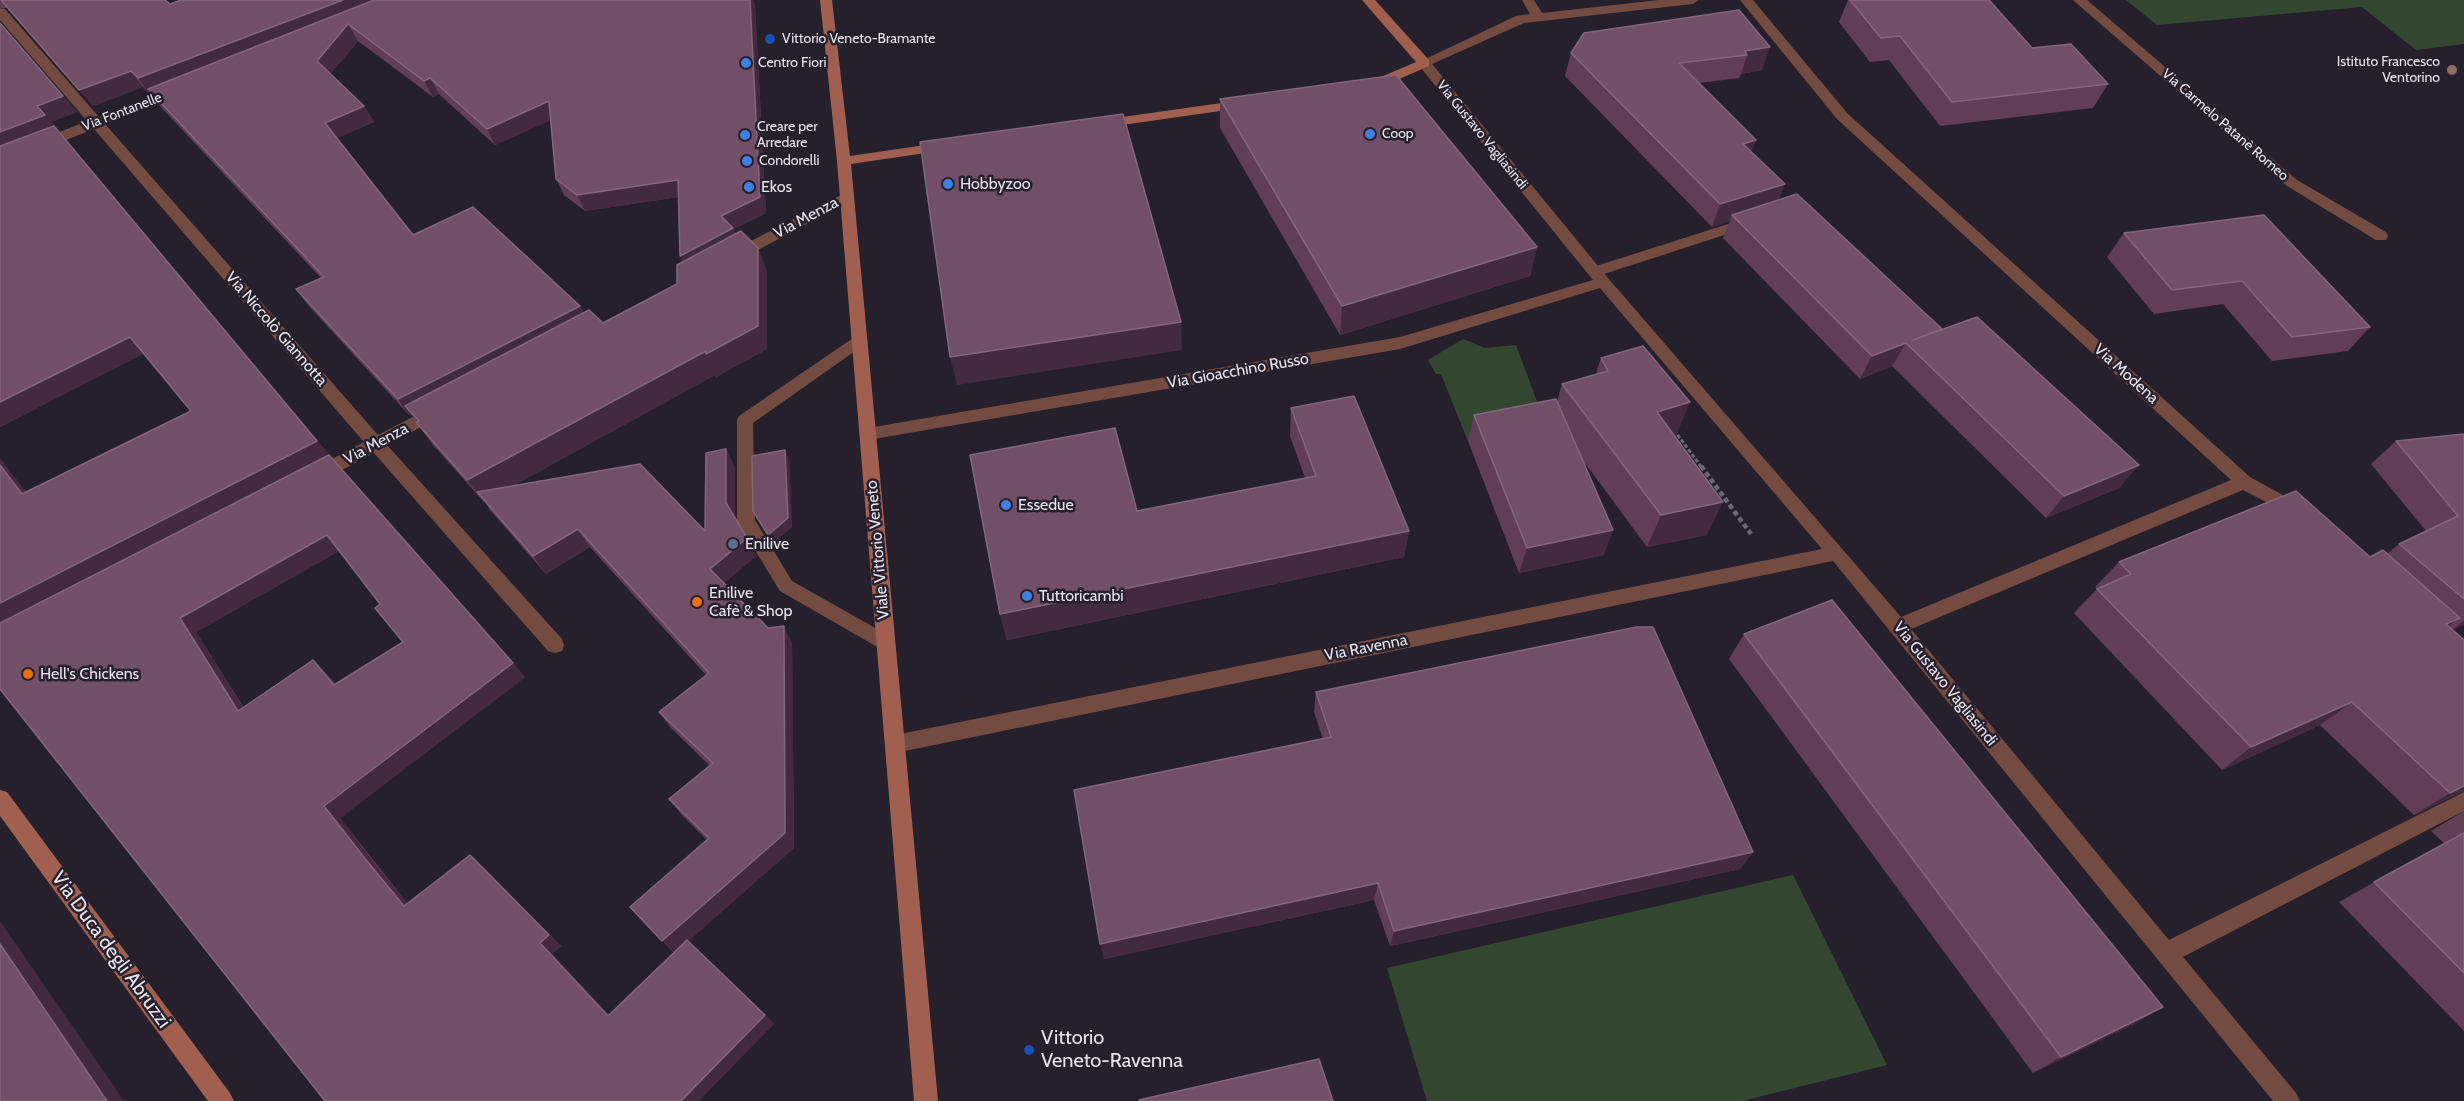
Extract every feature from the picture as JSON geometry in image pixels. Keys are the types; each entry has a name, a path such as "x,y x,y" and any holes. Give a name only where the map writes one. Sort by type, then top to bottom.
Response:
{"main road":[{"name":"Viale Vittorio Veneto","path":"826,0 844,161 926,1101"},
{"name":"Via Gustavo Vagliasindi","path":"1368,0 1424,63"},
{"path":"1365,86 1377,84 1424,63"},
{"path":"1092,125 1258,101"},
{"path":"844,161 962,144"},
{"name":"Via Duca degli Abruzzi","path":"0,799 222,1101"}],"street":[{"path":"1528,0 1538,16"},
{"path":"1424,63 1521,19 1694,0"},
{"name":"Via Modena","path":"1746,0 1842,116 2244,482 2291,507 2308,522"},
{"name":"Via Carmelo Patanè Romeo","path":"2079,0 2292,183 2381,236"},
{"name":"Via Niccolò Giannotta","path":"0,12 376,444 555,645"},
{"name":"Via Gustavo Vagliasindi","path":"1424,63 1599,277 1898,626 2288,1101"},
{"name":"Via Fontanelle","path":"0,161 195,84"},
{"name":"Via Menza","path":"724,261 847,197"},
{"path":"1599,277 1765,217"},
{"name":"Via Gioacchino Russo","path":"868,434 1400,343 1599,277"},
{"path":"859,340 745,420 746,521 786,586 886,644"},
{"name":"Via Menza","path":"303,482 450,405"},
{"path":"1898,626 2244,482"},
{"name":"Via Ravenna","path":"895,744 1837,554"},
{"path":"2167,954 2464,801"}],"path":[{"path":"1670,424 1752,534 1740,537"}],"green space":[{"path":"2126,0 2464,0 2464,44 2416,50 2362,7 2157,25"},
{"path":"1463,339 1485,348 1516,345 1546,426 1468,441 1441,374 1436,374 1428,360"},
{"path":"1793,875 1887,1065 1742,1101 1427,1101 1387,968"}],"building":[{"path":"1,0 165,0 170,4 181,0 343,0 138,78 131,71 79,90"},
{"path":"374,0 750,0 760,197 721,216 733,228 680,256 678,180 577,195 556,179 549,101 487,129 430,78 424,81 348,24 317,61 364,106 325,123 413,235 473,207 580,306 398,399 296,289 324,277 148,89"},
{"path":"1850,0 1989,0 2032,48 2071,44 2108,84 1952,102 1900,36 1881,38"},
{"path":"1739,10 1770,47 1745,51 1747,55 1679,63 1756,140 1743,144 1785,184 1720,204 1571,53 1584,33"},
{"path":"0,23 63,96 37,106 45,115 0,132"},
{"path":"1396,75 1537,247 1342,306 1220,99"},
{"path":"1123,114 1181,322 950,357 920,142"},
{"path":"54,126 317,441 0,603 0,465 22,494 191,411 130,337 0,402 0,146"},
{"path":"1797,194 1942,329 1913,340 1977,317 2139,465 2064,496 1906,343 1872,356 1732,215"},
{"path":"2264,215 2370,327 2292,337 2242,281 2172,290 2124,233"},
{"path":"741,231 758,248 758,326 706,354 706,351 467,480 416,422 419,421 405,406 589,310 603,323 677,284 677,265"},
{"path":"1643,346 1690,402 1657,412 1723,502 1661,515 1562,384 1608,371 1601,358"},
{"path":"1354,396 1409,531 1000,614 970,455 1115,428 1137,511 1316,476 1291,408"},
{"path":"1556,399 1613,530 1527,548 1474,415"},
{"path":"2464,434 2464,599 2399,544 2458,516 2396,441"},
{"path":"726,449 726,503 747,538 710,569 768,628 784,626 785,833 662,941 630,907 709,838 669,799 713,763 659,712 709,673 578,529 533,556 477,492 640,464 705,531 706,453"},
{"path":"785,450 788,518 768,535 753,511 752,456"},
{"path":"329,455 513,663 324,806 404,906 470,855 549,935 540,943 608,1016 687,940 765,1015 681,1101 325,1101 0,689 0,623","holes":["327,535 380,604 375,608 403,642 334,685 313,660 238,711 180,618"]},
{"path":"2296,491 2370,557 2383,550 2460,618 2446,624 2464,640 2464,786 2450,793 2352,702 2251,747 2097,589 2131,574 2119,562"},
{"path":"1832,600 2163,1007 2061,1057 1744,634"},
{"path":"1637,627 1653,627 1753,852 1394,931 1378,883 1100,944 1074,790 1331,737 1316,692"},
{"path":"2464,833 2464,973 2374,882"},
{"path":"0,944 107,1101 0,1101"},
{"path":"1319,1059 1333,1101 1139,1100"}],"place":[{"name":"Vittorio Veneto-Bramante","path":"770,39"},
{"name":"Centro Fiori","path":"746,63"},
{"name":"Istituto Francesco Ventorino","path":"2452,70"},
{"name":"Coop","path":"1370,134"},
{"name":"Creare per Arredare","path":"745,135"},
{"name":"Condorelli","path":"747,161"},
{"name":"Hobbyzoo","path":"948,184"},
{"name":"Ekos","path":"749,187"},
{"name":"Essedue","path":"1006,505"},
{"name":"Enilive","path":"733,544"},
{"name":"Tuttoricambi","path":"1027,596"},
{"name":"Enilive Cafè & Shop","path":"697,602"},
{"name":"Hell's Chickens","path":"28,674"},
{"name":"Vittorio Veneto-Ravenna","path":"1029,1050"}]}
